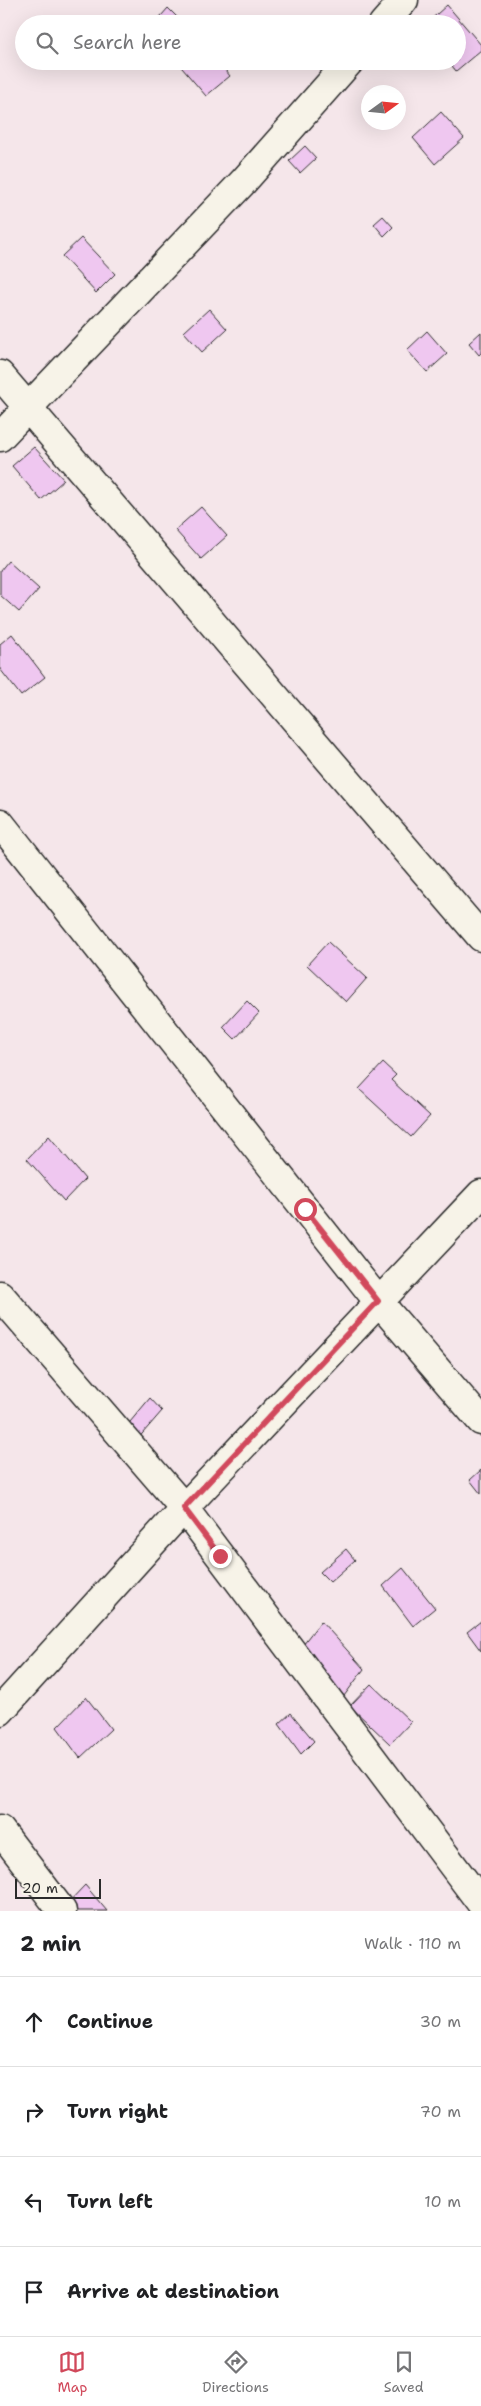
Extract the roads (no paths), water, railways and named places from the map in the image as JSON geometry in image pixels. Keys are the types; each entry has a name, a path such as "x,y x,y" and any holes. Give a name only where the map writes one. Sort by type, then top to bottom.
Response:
{"street":[{"path":"391,15 404,0"},
{"path":"0,438 243,182 342,70"},
{"path":"0,375 481,937"},
{"path":"0,823 378,1301 481,1421"},
{"path":"0,1711 184,1508 481,1194"},
{"path":"0,1295 184,1508 481,1903"},
{"path":"0,1830 62,1911"}]}
